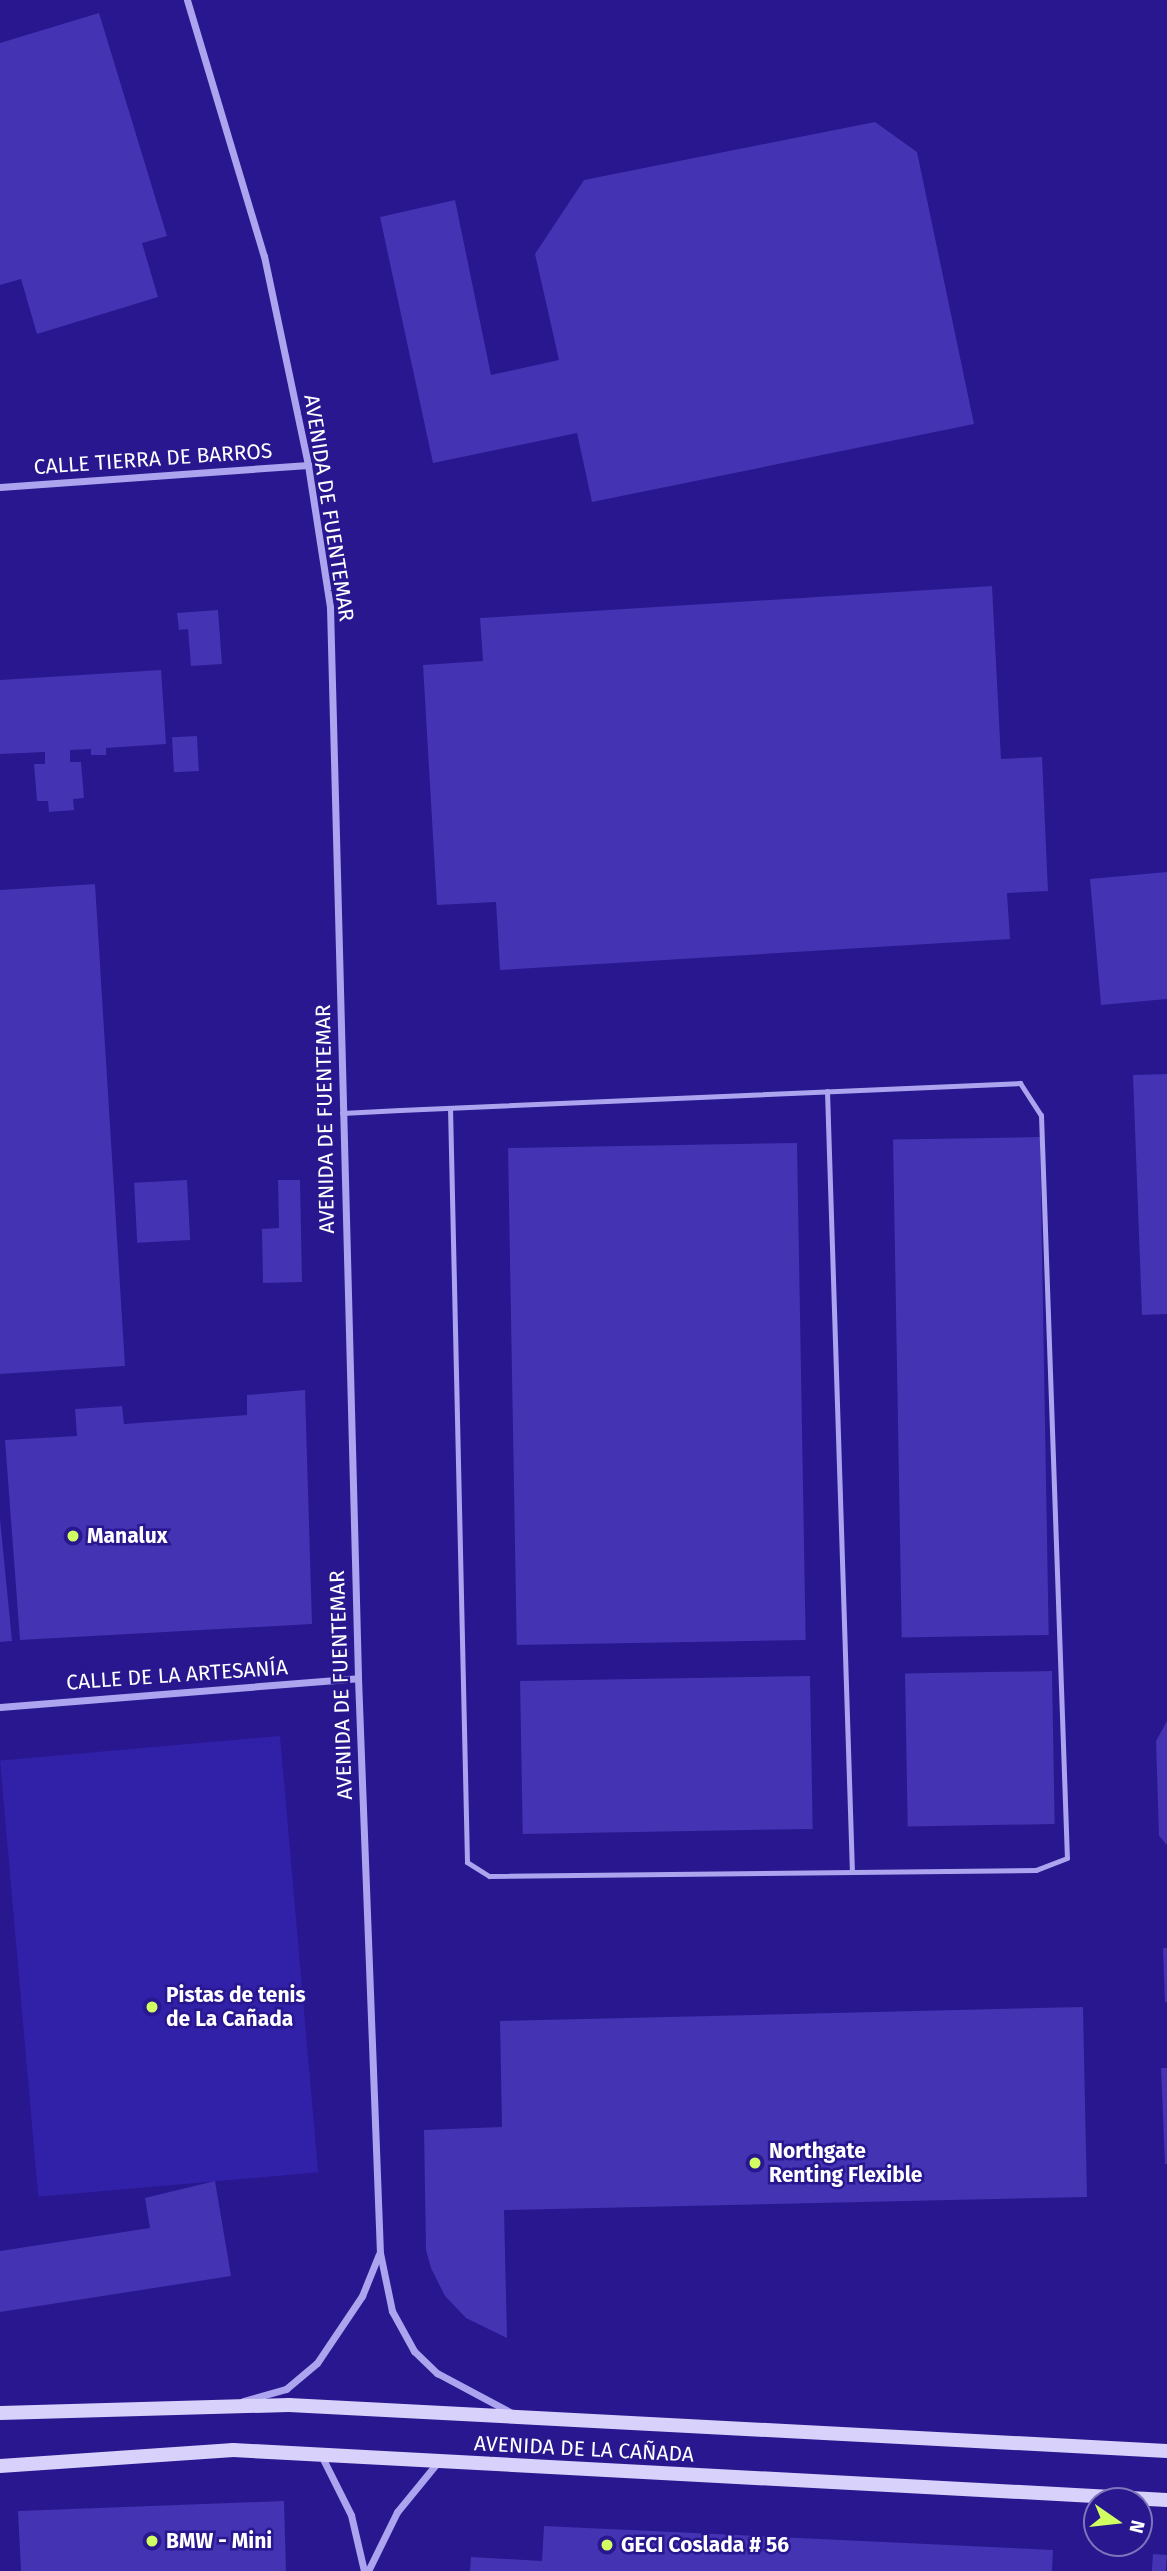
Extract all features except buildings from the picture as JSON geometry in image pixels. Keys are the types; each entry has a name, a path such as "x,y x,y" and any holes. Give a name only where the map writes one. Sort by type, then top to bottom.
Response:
{"street":[{"name":"AVENIDA DE FUENTEMAR","path":"187,0 264,256 308,465 330,607 358,1678 380,2253 392,2311 414,2351 437,2373 525,2420"},
{"name":"CALLE TIERRA DE BARROS","path":"0,487 308,465"},
{"name":"CALLE DE LA ARTESANÍA","path":"0,1707 358,1678"},
{"name":"AVENIDA DE FUENTEMAR","path":"230,2405 286,2389 317,2363 362,2296 380,2253"},
{"name":"AVENIDA DE LA CAÑADA","path":"0,2413 230,2405 1167,2451"},
{"name":"AVENIDA DE LA CAÑADA","path":"0,2466 233,2450 1167,2500"},
{"path":"320,2453 351,2515 366,2571"},
{"path":"366,2571 397,2512 437,2463"}],"lane":[{"path":"342,1113 450,1108 827,1091 1020,1083 1041,1115 1067,1858 1036,1870 489,1876 467,1862 450,1108"},
{"path":"827,1091 852,1872"}],"shaded area":[{"name":"Pistas de tenis de La Cañada","path":"280,1736 318,2172 38,2197 0,1760"}],"place":[{"name":"Manalux","path":"73,1536"},
{"name":"Pistas de tenis de La Cañada","path":"152,2007"},
{"name":"Northgate Renting Flexible","path":"755,2163"},
{"name":"BMW - Mini","path":"152,2541"},
{"name":"GECI Coslada # 56","path":"607,2545"}]}
